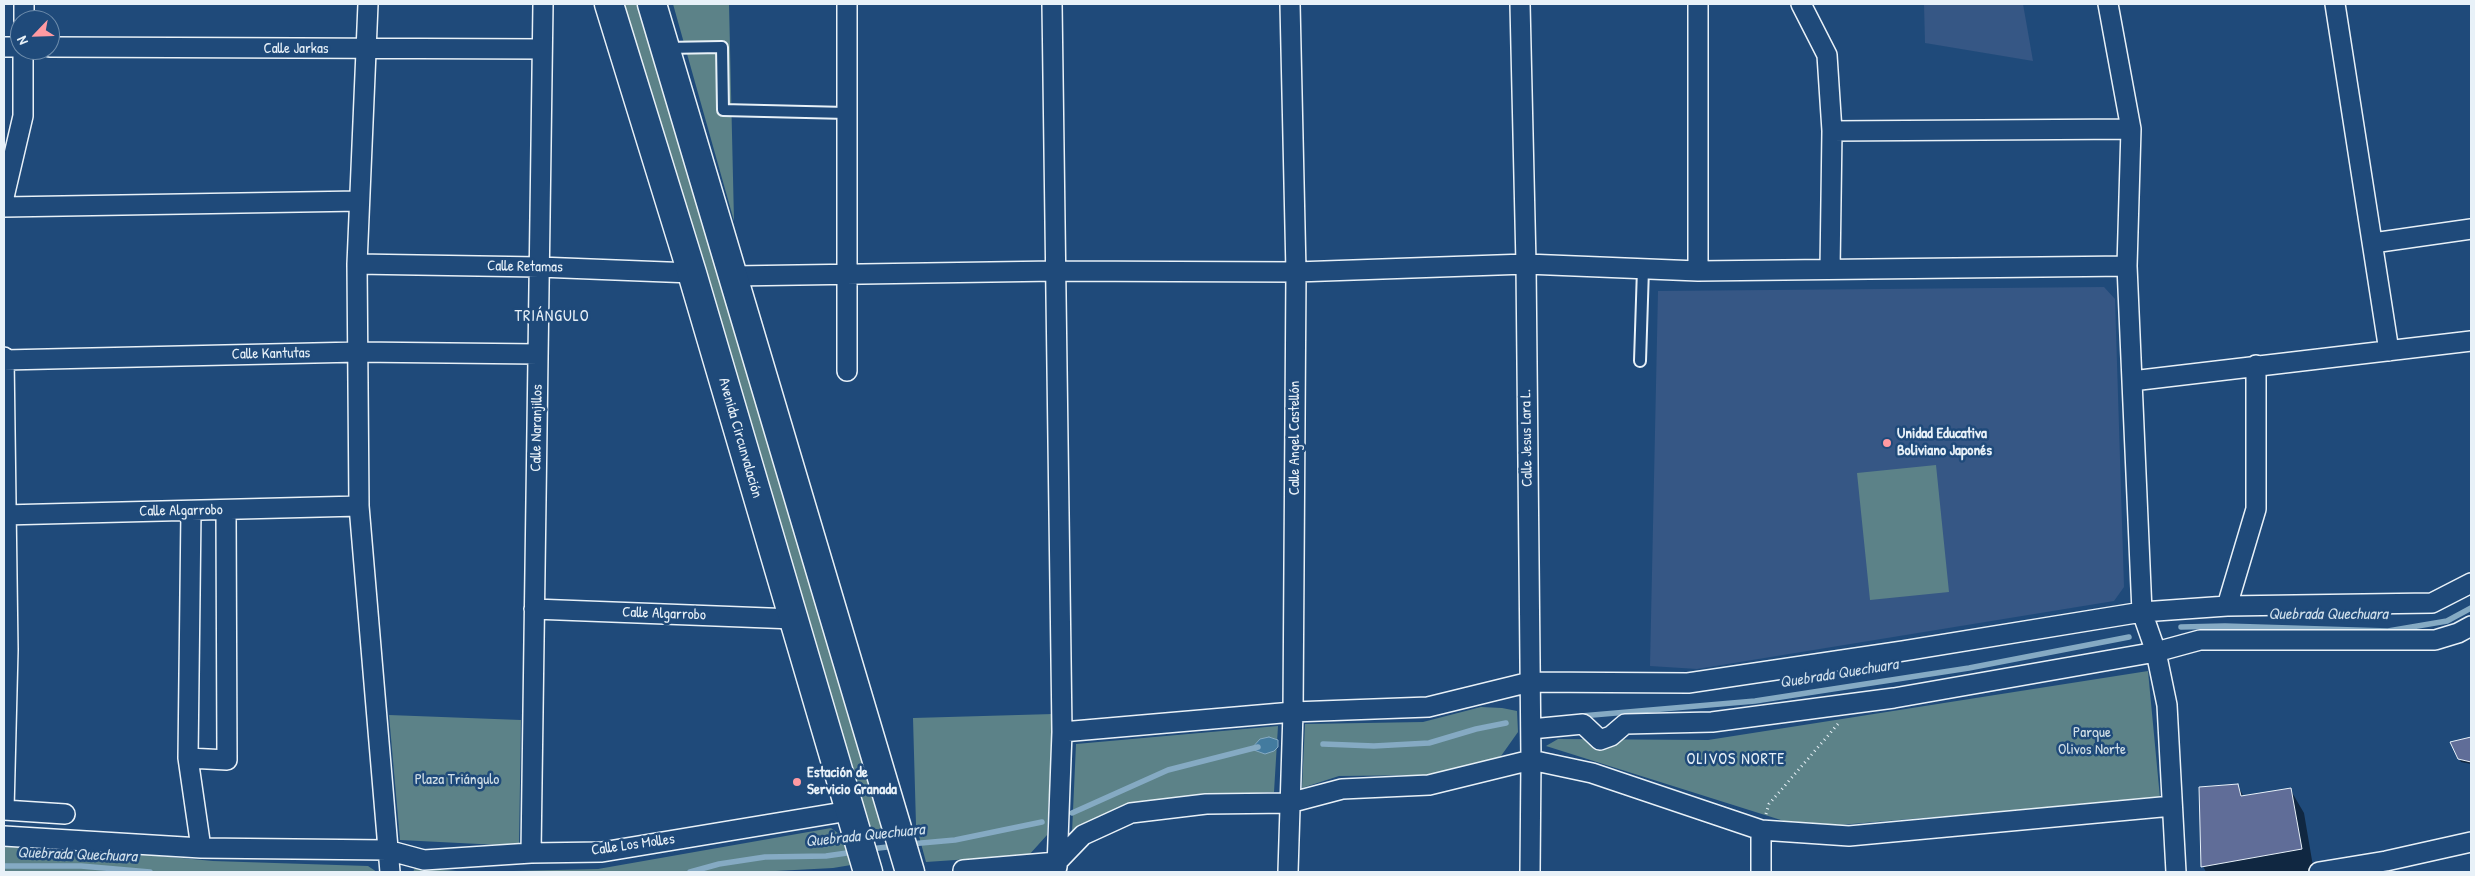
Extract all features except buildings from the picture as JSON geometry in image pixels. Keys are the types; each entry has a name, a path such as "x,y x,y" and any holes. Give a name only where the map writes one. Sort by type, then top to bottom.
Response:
{"main road":[{"name":"Avenida Circunvalación","path":"609,4 692,273 867,868"},
{"path":"652,4 908,867"}],"street":[{"path":"368,4 357,264 359,506 390,872"},
{"name":"Calle Naranjillos","path":"531,853 543,4"},
{"path":"847,4 847,371"},
{"path":"1052,4 1062,732 1057,867"},
{"name":"Calle Angel Castellón","path":"1288,872 1293,712 1296,272 1290,4"},
{"name":"Calle Jesus Lara L.","path":"1520,4 1526,264 1531,729 1530,872"},
{"path":"1698,4 1698,271"},
{"path":"1801,4 1827,55 1832,131 1830,269"},
{"path":"2108,4 2130,129 2127,266 2142,612 2156,652 2168,705 2176,872"},
{"path":"2335,4 2374,243 2389,351"},
{"name":"Calle Jarkas","path":"60,48 542,49"},
{"path":"4,197 22,116 24,60"},
{"path":"1832,131 2130,129"},
{"path":"4,207 359,201"},
{"path":"2374,243 2471,229"},
{"name":"Calle Retamas","path":"357,264 539,267 692,273"},
{"path":"734,276 1055,271 1296,272 1526,264 1698,271 2127,266"},
{"path":"2132,381 2471,341"},
{"name":"Calle Kantutas","path":"4,358 358,352 538,354"},
{"path":"4,358 6,650 4,810 65,814"},
{"path":"2227,606 2256,509 2256,365"},
{"name":"Calle Algarrobo","path":"4,515 359,506"},
{"path":"188,758 227,760 226,510"},
{"path":"190,511 188,758 201,848"},
{"path":"1062,732 1293,712 1428,707 1530,682 1688,683 1903,651 2142,612 2227,606 2432,603 2471,583"},
{"name":"Calle Algarrobo","path":"534,609 794,619"},
{"path":"1531,729 1583,724 1600,740 1611,736 1625,724 1712,722 1894,698 2156,652 2200,640 2434,640 2458,634 2471,626"},
{"path":"963,870 1057,867 1083,836 1131,813 1206,804 1289,803 1342,789 1429,785 1531,760 1592,773 1761,830 1849,836 2172,806"},
{"name":"Calle Los Molles","path":"4,836 201,848 387,850 424,860 531,853 602,852 853,822"},
{"path":"1761,830 1762,872"},
{"path":"2319,872 2388,867 2471,842"}],"lane":[{"path":"664,48 722,47 722,110 847,113"},
{"path":"1640,361 1643,269"}],"path":[{"path":"1761,830 1769,804 1856,703"}],"shaded area":[{"path":"1924,4 2023,4 2033,61 1925,43"},
{"name":"Unidad Educativa Boliviano Japonés","path":"2104,287 2115,299 2124,587 2114,601 1697,669 1650,666 1658,291"},
{"path":"1269,737 1278,740 1278,747 1274,751 1265,754 1251,749 1260,739"}],"green space":[{"path":"620,4 641,4 887,830 867,833"},
{"path":"673,4 729,4 734,221"},
{"path":"1936,465 1949,592 1870,600 1857,473"},
{"name":"Parque Olivos Norte","path":"2148,671 2160,798 1840,825 1784,821 1546,746 1558,739 1708,740"},
{"path":"1481,707 1517,711 1518,732 1501,756 1477,766 1431,775 1339,776 1302,788 1305,724 1423,722"},
{"path":"1053,714 1047,835 1029,855 926,862 916,825 913,718"},
{"name":"Plaza Triángulo","path":"389,715 521,720 519,846 400,840"},
{"path":"1278,726 1274,792 1208,796 1072,833 1076,744"},
{"path":"831,828 842,836 851,865 833,868 757,872 471,872 598,869"},
{"path":"4,844 54,846 213,861 368,866 377,872 4,872"},
{"path":"415,868 471,872 413,872"}],"waterway":[{"name":"Quebrada Quechuara","path":"2181,627 2225,626 2388,631 2447,621 2471,608"},
{"name":"Quebrada Quechuara","path":"1581,716 1755,701 1969,668 2129,637"},
{"name":"Quebrada Quechuara","path":"1323,744 1374,746 1429,743 1476,729 1506,723"},
{"name":"Quebrada Quechuara","path":"1072,813 1168,770 1258,747"},
{"name":"Quebrada Quechuara","path":"910,844 955,840 1042,822"},
{"name":"Quebrada Quechuara","path":"870,849 896,846"},
{"name":"Quebrada Quechuara","path":"690,872 719,864 765,857 826,856 854,852"},
{"name":"Quebrada Quechuara","path":"4,866 81,866 150,872"}],"place":[{"name":"Unidad Educativa Boliviano Japonés","path":"1887,443"},
{"name":"Estación de Servicio Granada","path":"797,782"}],"district":[{"name":"TRIÁNGULO","path":"552,317"},
{"name":"OLIVOS NORTE","path":"1736,760"}]}
